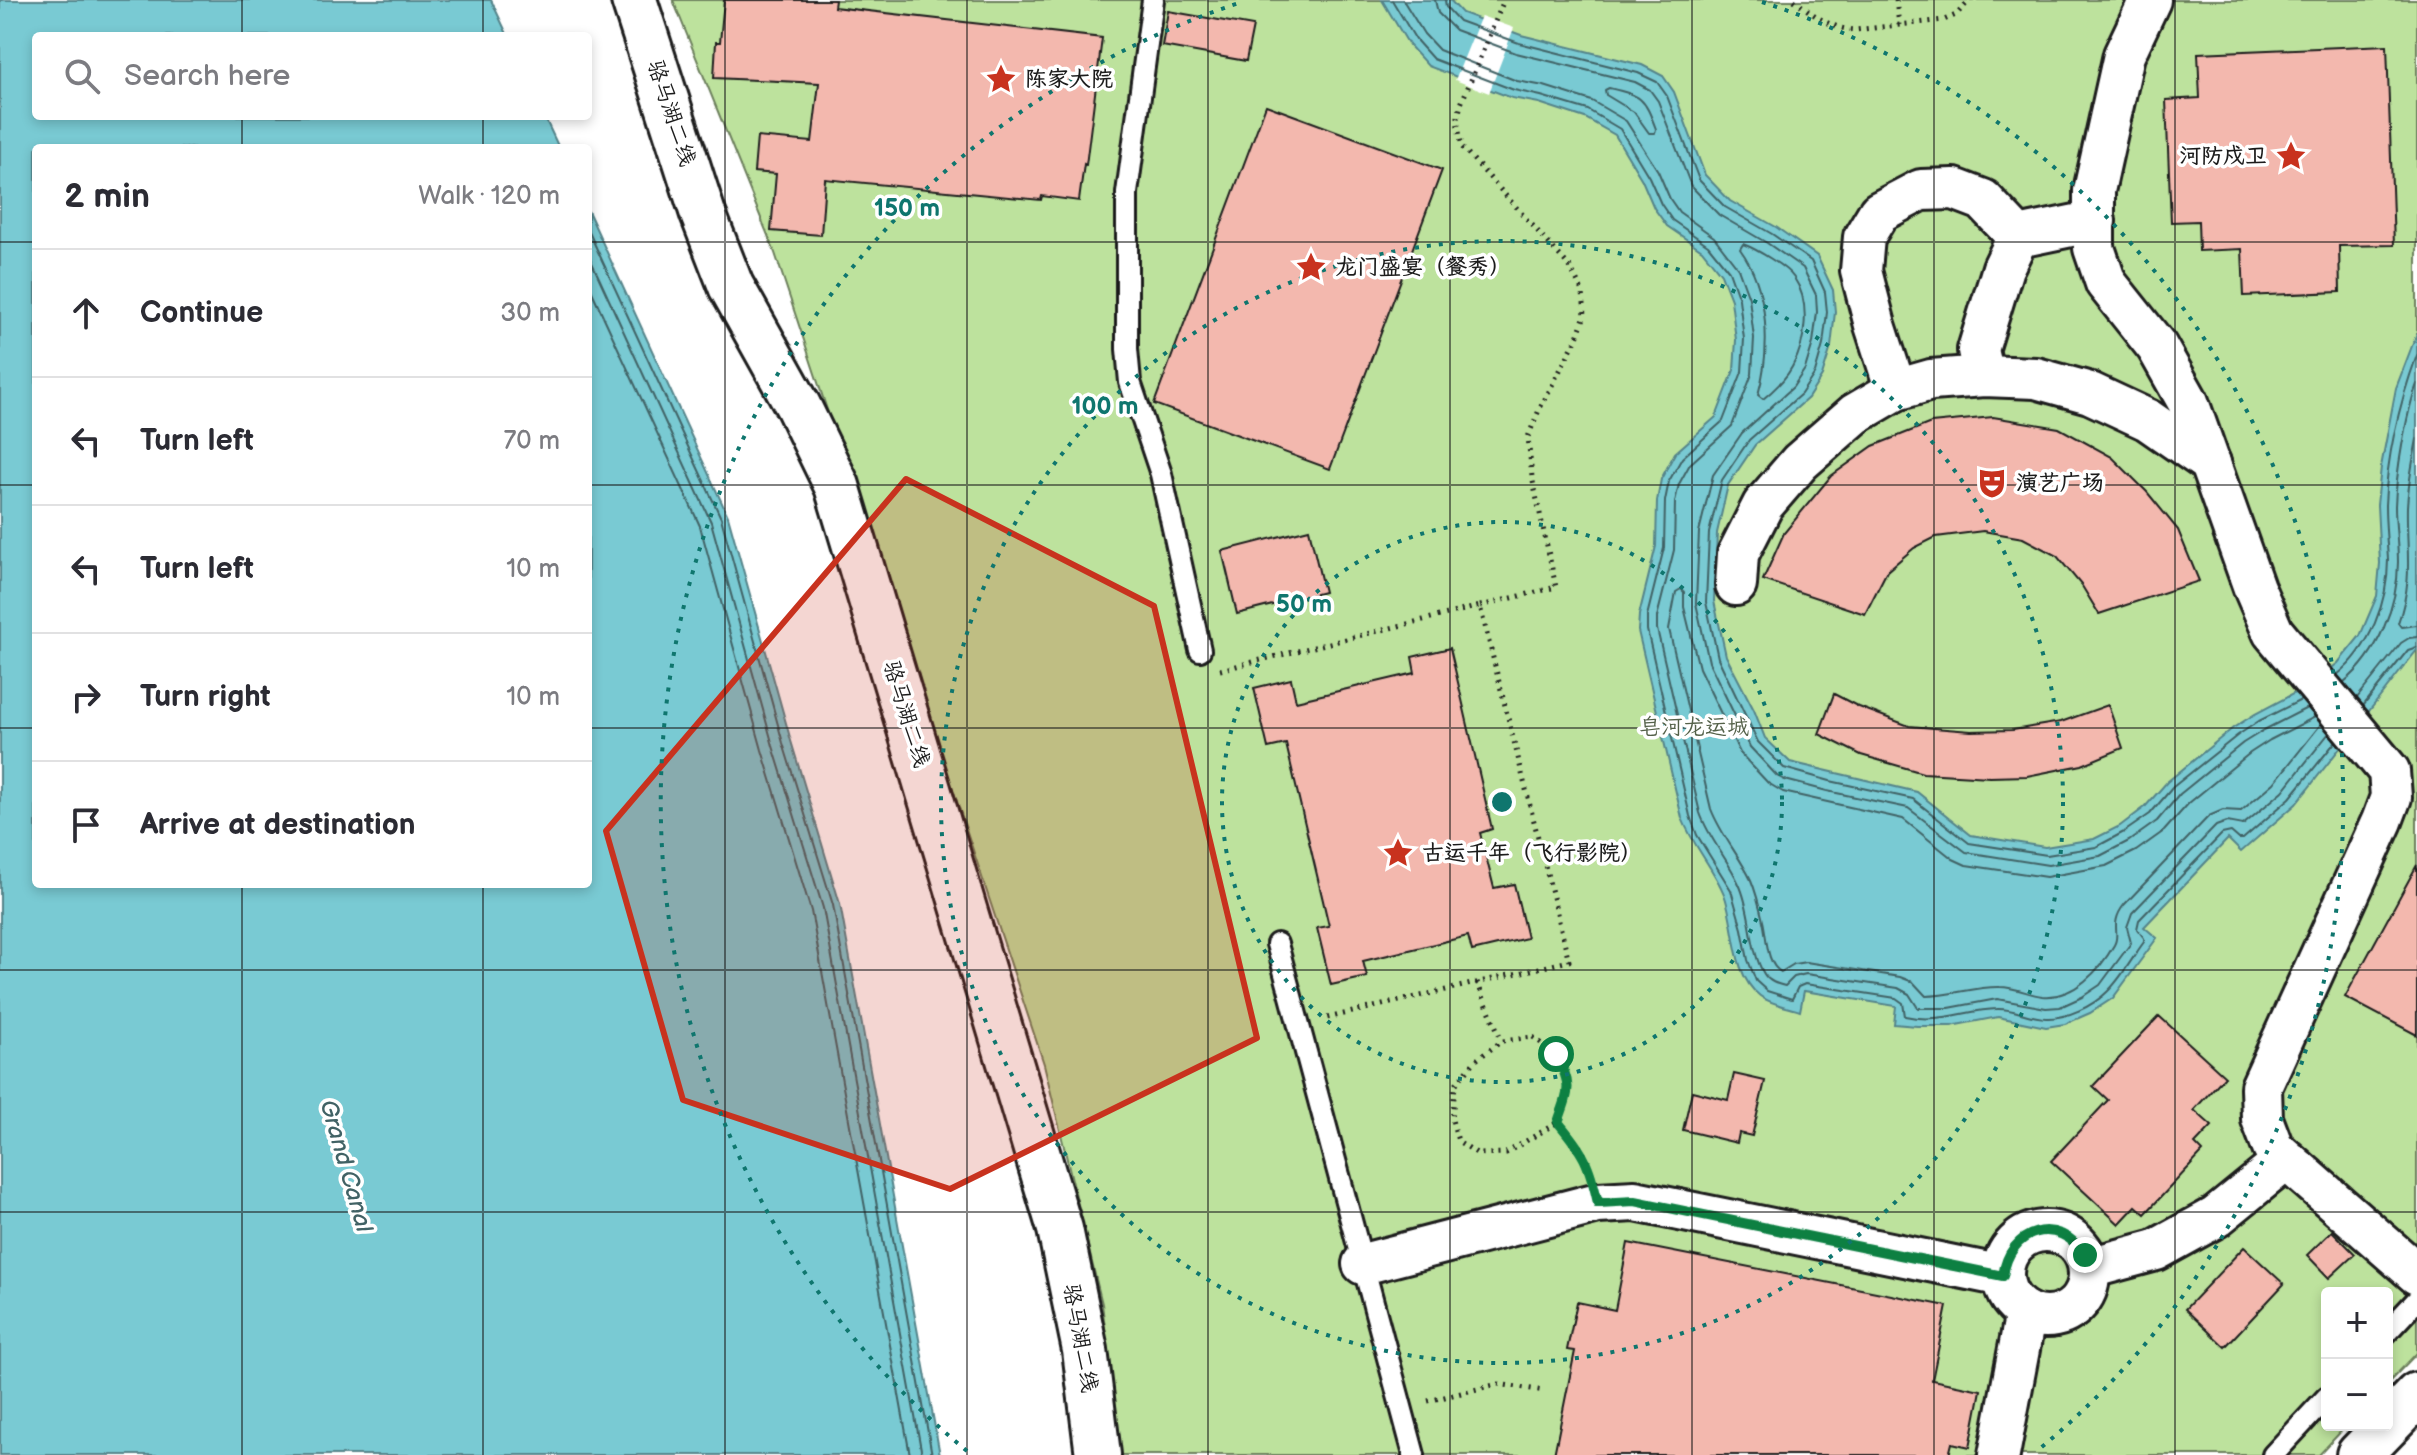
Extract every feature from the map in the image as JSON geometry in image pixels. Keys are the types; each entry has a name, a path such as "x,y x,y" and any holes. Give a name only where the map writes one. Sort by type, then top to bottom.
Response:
{"street":[{"name":"骆马湖二线","path":"634,0 703,214 731,286 798,406 837,486 1060,1229 1085,1350 1098,1455"},
{"path":"2150,0 2124,55 2094,191 2094,248 2106,283 2157,347 2188,402 2254,588 2273,632 2389,771 2391,797 2382,821 2261,1087 2262,1119 2273,1148 2417,1274"},
{"path":"1896,390 1861,271 1864,237 1879,212 1921,190 1954,189 1983,200 2018,237"},
{"path":"2018,237 2095,221"},
{"path":"1984,376 1978,350 2003,268 2018,237"},
{"path":"1736,585 1738,554 1763,505 1800,462 1855,414 1896,390 1931,380 1984,376 2036,378 2090,393 2148,420 2210,463"},
{"path":"2089,1268 2156,1250 2204,1224 2286,1160"},
{"path":"1363,1264 1598,1203 1635,1201 2003,1276"},
{"path":"2037,1232 2066,1236 2085,1255 2089,1268 2085,1294 2077,1305 2052,1317 2026,1312 2014,1303 2006,1290 2003,1276 2005,1261 2012,1248 2023,1237 2037,1232"},
{"path":"1999,1455 2026,1312"},
{"path":"2359,1455 2417,1395"}],"lane":[{"path":"1153,0 1127,193 1127,349 1130,382 1161,474 1200,650"},
{"path":"1277,944 1414,1455"},
{"path":"2393,1326 2417,1300"},
{"path":"2273,1455 2321,1403"}],"path":[{"path":"1200,650 1205,674 1556,587 1532,477 1528,437 1576,340 1585,315 1583,293 1570,267 1462,147 1457,121 1461,104 1504,0"},
{"path":"1794,0 1842,30 1944,20 1956,15 1970,0"},
{"path":"1896,0 1899,25"},
{"path":"1298,1025 1569,961 1480,606"},
{"path":"1477,982 1502,1041"},
{"path":"1533,1037 1556,1054 1567,1076 1568,1094 1558,1122 1506,1153 1478,1154 1458,1141 1452,1120 1455,1085 1476,1060 1502,1041 1533,1037"},
{"path":"1558,1122 1582,1150 1592,1174 1598,1203"},
{"path":"1402,1409 1498,1384 1545,1391"}],"highlighted area":[{"path":"906,479 1154,606 1257,1038 950,1189 683,1100 606,831"}],"green space":[{"name":"皂河龙运城","path":"673,0 2417,0 2417,1353 2393,1378 2393,1287 2321,1287 2321,1431 2341,1431 2319,1455 1121,1455 1102,1304 1044,1064 775,253"}],"water":[{"name":"Grand Canal","path":"0,0 491,0 506,32 32,32 32,120 546,120 557,144 32,144 32,888 592,888 592,220 728,516 840,904 940,1455 0,1455"},
{"path":"1382,0 1450,0 1462,13 1521,35 1642,65 1663,76 1674,92 1705,175 1730,201 1776,227 1817,256 1833,290 1835,312 1831,347 1822,376 1808,398 1755,445 1728,485 1717,533 1714,601 1726,656 1765,738 1790,762 1917,792 1971,835 2045,847 2094,839 2120,826 2145,807 2167,782 2233,728 2310,685 2338,663 2360,636 2377,596 2380,563 2377,505 2381,467 2396,388 2417,333 2417,650 2296,804 2241,852 2228,839 2144,927 2157,938 2113,998 2065,1024 2046,1027 1998,1017 1951,1026 1917,1026 1894,1024 1896,1006 1804,991 1800,1011 1769,1001 1751,987 1739,962 1724,894 1682,818 1638,631 1656,546 1661,479 1675,453 1716,417 1734,370 1736,340 1731,300 1721,274 1702,250 1667,226 1654,208 1642,180 1615,135 1585,118 1512,98 1428,66 1409,45"}],"pier":[{"path":"1481,16 1514,28 1489,93 1455,80"}],"building":[{"path":"724,0 835,0 834,7 1102,38 1079,201 825,179 821,235 771,231 776,174 754,172 757,137 812,142 819,83 714,78 716,42 720,42"},
{"path":"1168,11 1253,26 1246,61 1162,46"},
{"path":"2387,45 2394,245 2339,246 2340,292 2244,296 2242,249 2199,251 2198,221 2171,222 2166,100 2200,98 2198,53"},
{"path":"1266,105 1442,170 1330,469 1154,404"},
{"path":"1993,417 2059,428 2112,457 2147,492 2178,530 2199,581 2099,614 2082,586 2057,556 2023,538 1983,531 1936,537 1914,548 1887,571 1865,614 1763,580 1784,533 1831,476 1873,446 1931,423"},
{"path":"1309,529 1324,592 1237,614 1222,551"},
{"path":"1450,648 1492,829 1480,833 1494,888 1514,884 1527,938 1472,951 1468,936 1363,961 1367,977 1331,985 1317,928 1329,926 1286,744 1268,748 1254,688 1291,679 1296,701 1415,673 1412,657"},
{"path":"1834,694 1909,726 1971,731 2013,730 2061,722 2108,705 2123,748 2082,765 2027,776 1923,773 1861,755 1819,734"},
{"path":"2417,865 2417,1035 2345,997"},
{"path":"2159,1016 2225,1076 2194,1110 2212,1126 2195,1144 2203,1152 2145,1214 2136,1206 2119,1224 2051,1161 2108,1100 2093,1086"},
{"path":"1734,1074 1765,1081 1752,1136 1739,1133 1737,1143 1683,1130 1692,1091 1728,1100"},
{"path":"2332,1231 2355,1254 2329,1278 2307,1255"},
{"path":"1628,1243 1947,1306 1932,1380 1981,1390 1970,1447 1952,1443 1949,1455 1554,1455 1575,1351 1567,1350 1577,1302 1615,1310"},
{"path":"2244,1247 2284,1284 2225,1347 2185,1309"}],"place":[{"name":"陈家大院","path":"1001,79"},
{"name":"河防戍卫","path":"2291,156"},
{"name":"龙门盛宴（餐秀）","path":"1311,267"},
{"name":"演艺广场","path":"1992,483"},
{"name":"古运千年（飞行影院）","path":"1398,853"}],"route":[{"path":"1556,1054 1567,1076 1568,1094 1558,1122 1582,1150 1592,1174 1598,1203 1635,1201 2003,1276 2005,1261 2012,1248 2023,1237 2037,1232 2066,1236 2085,1255"}]}
